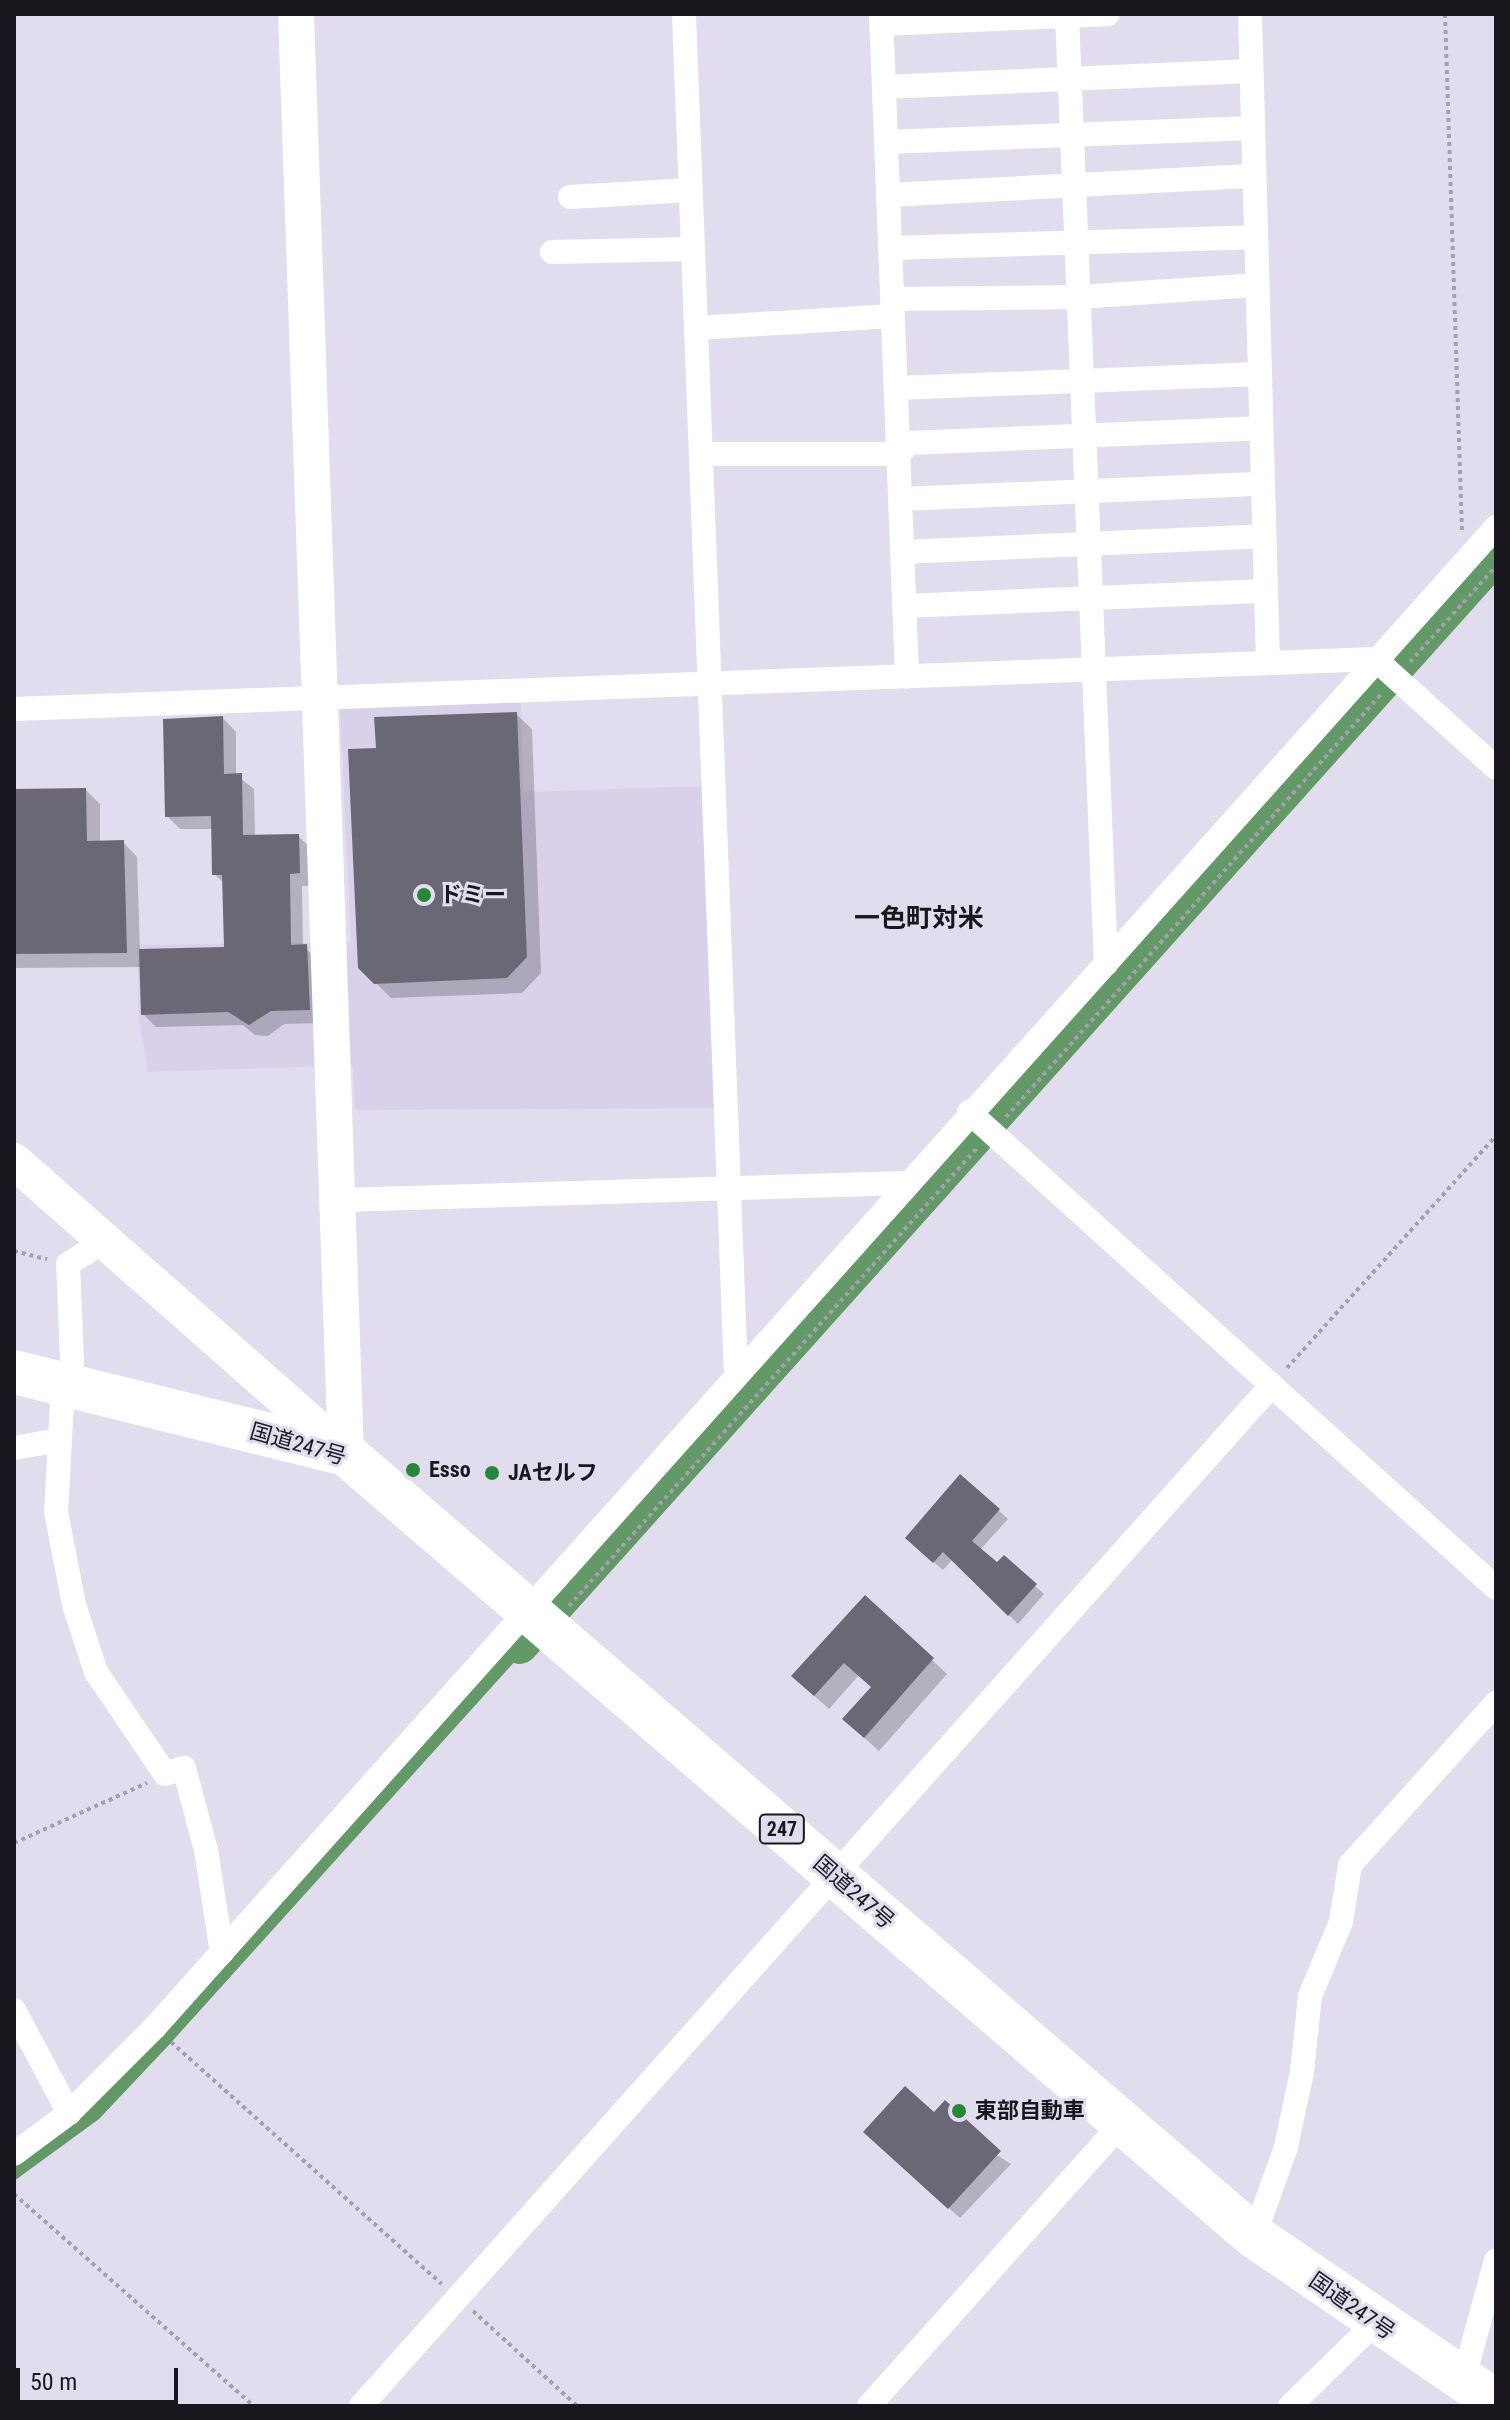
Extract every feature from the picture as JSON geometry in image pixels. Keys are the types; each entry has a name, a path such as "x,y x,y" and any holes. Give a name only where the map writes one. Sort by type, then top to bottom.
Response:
{"highway":[{"name":"国道247号","path":"14,1372 346,1454 1254,2236 1374,2324 1479,2392"}],"street":[{"path":"296,14 340,1200 346,1454"},
{"path":"684,14 725,1187 736,1372"},
{"path":"907,676 882,19 1108,14"},
{"path":"1250,14 1268,662"},
{"path":"1067,15 1106,964"},
{"path":"884,87 1251,71"},
{"path":"886,142 1253,128"},
{"path":"888,195 1074,188 1254,176"},
{"path":"570,197 691,190"},
{"path":"890,248 1256,237"},
{"path":"552,252 693,249"},
{"path":"696,328 893,308 1257,285"},
{"path":"896,388 1259,374"},
{"path":"701,454 898,454 909,443 1261,428"},
{"path":"900,499 1262,484"},
{"path":"14,2154 69,2113 155,2027 538,1620 736,1372 1496,527"},
{"path":"902,552 1264,536"},
{"path":"904,606 1265,591"},
{"path":"14,709 320,701 1375,659 1399,674 1496,768"},
{"path":"969,1112 1496,1588"},
{"path":"14,1161 346,1454"},
{"path":"340,1200 907,1183"},
{"path":"105,1241 68,1264 68,1385 60,1440 56,1512 74,1605 96,1672 165,1774 184,1768 206,1850 222,1953"},
{"path":"361,2406 833,1873 1272,1385"},
{"path":"14,1448 60,1440"},
{"path":"1254,2236 1286,2147 1302,2072 1310,1996 1341,1922 1350,1865 1496,1703"},
{"path":"14,2010 69,2113"},
{"path":"869,2406 1121,2124"},
{"path":"1479,2392 1496,2260"},
{"path":"1290,2406 1374,2324"}],"path":[{"path":"1445,14 1463,563"},
{"path":"538,1620 990,1134 1496,566"},
{"path":"1272,1385 1496,1136"},
{"path":"14,1251 68,1264"},
{"path":"14,1843 165,1774"},
{"path":"155,2027 577,2406"},
{"path":"14,2194 254,2406"}],"shaded area":[{"path":"521,700 523,792 706,786 714,1108 355,1110 353,1065 148,1072 139,1019 137,945 351,942 340,706"},
{"path":"522,1630 535,1639 167,2047 99,2119 14,2181 14,2164"}],"building":[{"path":"517,712 527,957 507,978 374,984 358,968 348,749 376,748 374,717"},
{"path":"223,716 224,774 242,773 243,835 299,834 300,873 290,874 291,945 307,944 310,1010 271,1011 249,1025 228,1012 141,1015 139,949 224,947 222,875 212,875 211,816 165,817 163,719"},
{"path":"86,788 87,841 124,840 127,953 14,954 14,789"},
{"path":"960,1474 1000,1509 972,1541 997,1562 1004,1555 1037,1584 1008,1616 943,1552 933,1563 905,1538"},
{"path":"865,1595 934,1658 864,1738 842,1719 871,1687 844,1663 814,1696 791,1676"},
{"path":"905,2086 934,2112 945,2100 1001,2151 948,2209 863,2132"}],"waterway":[{"path":"519,1644 1496,553"}],"place":[{"name":"ドミー","path":"424,895"},
{"name":"Esso","path":"413,1470"},
{"name":"JAセルフ","path":"492,1473"},
{"name":"東部自動車","path":"959,2111"}],"district":[{"name":"一色町対米","path":"919,919"}]}
